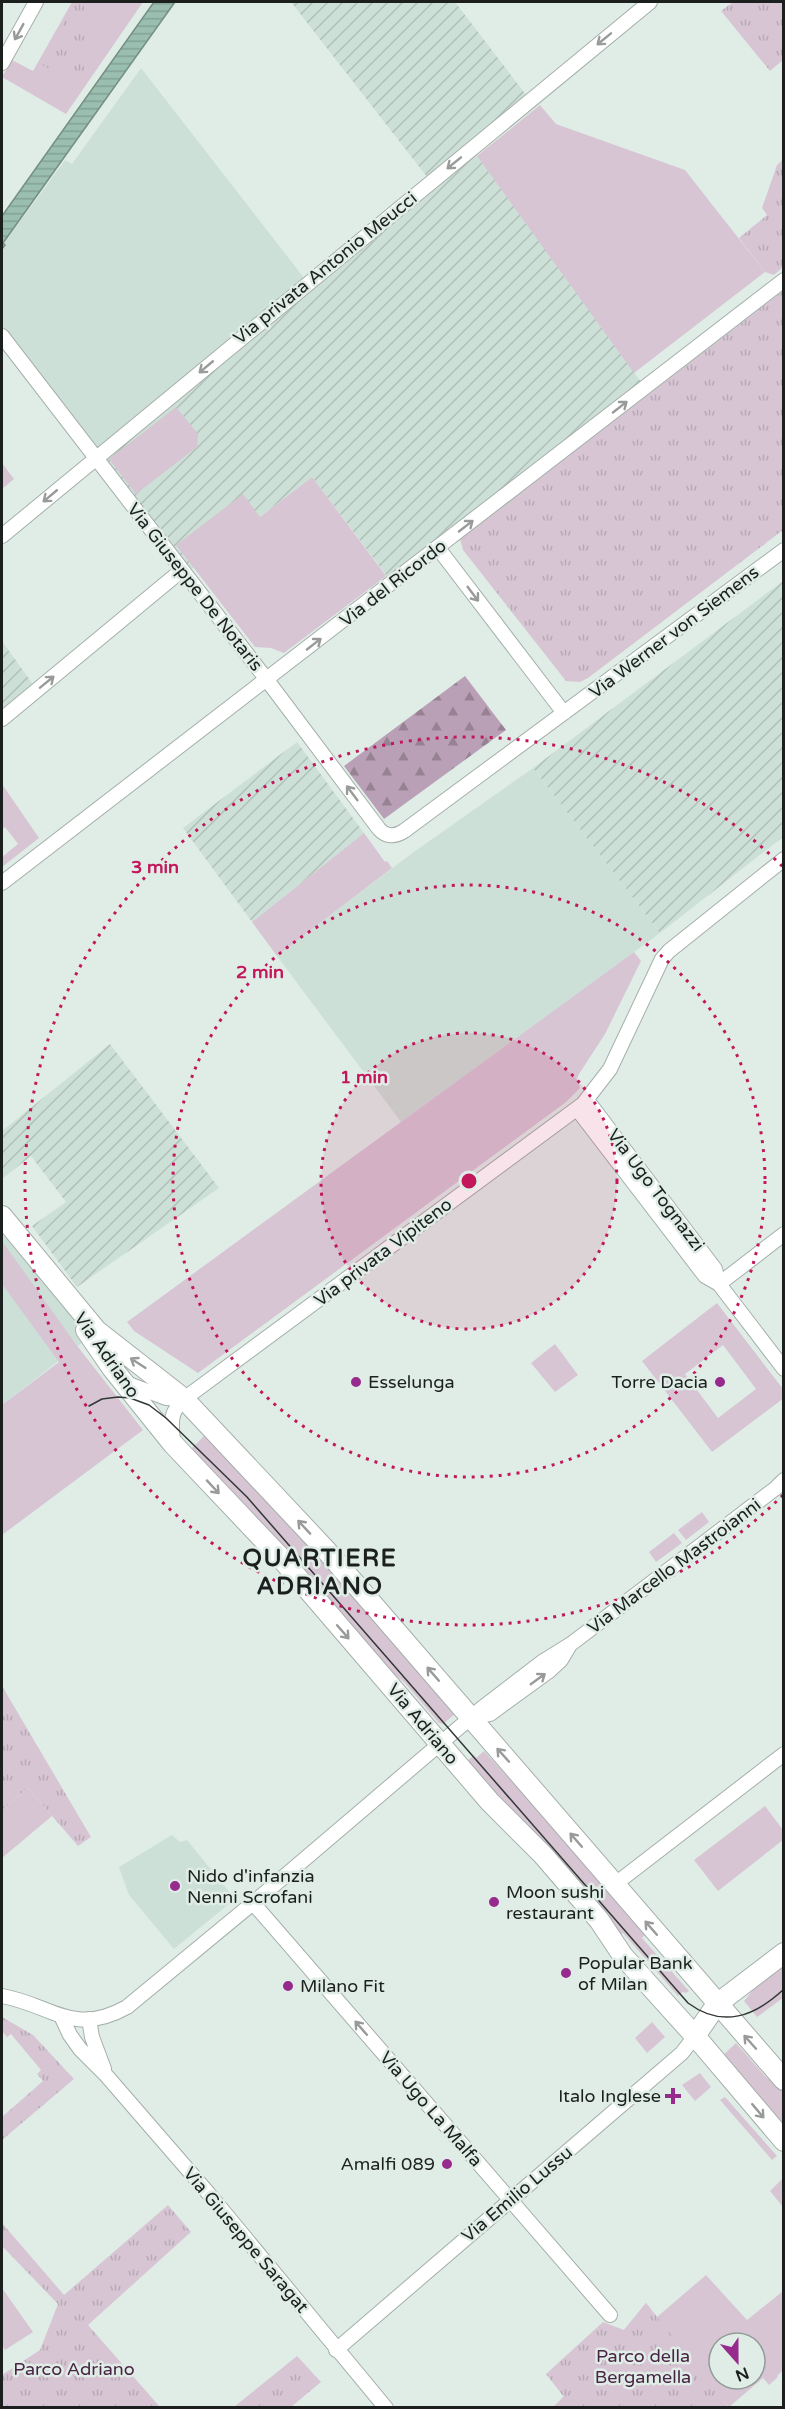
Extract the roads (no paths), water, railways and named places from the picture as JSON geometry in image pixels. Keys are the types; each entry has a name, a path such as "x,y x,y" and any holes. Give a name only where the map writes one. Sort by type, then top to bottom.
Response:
{"street":[{"path":"2,63 36,2"},
{"name":"Via privata Antonio Meucci","path":"2,536 650,2"},
{"name":"Via del Ricordo","path":"2,884 783,280"},
{"name":"Via Giuseppe De Notaris","path":"2,336 379,829 390,836"},
{"path":"438,548 564,713"},
{"name":"Via Werner von Siemens","path":"390,836 404,831 783,550"},
{"path":"2,719 182,570"},
{"name":"Via privata Vipiteno","path":"184,1399 582,1105 610,1069 662,959 783,859"},
{"name":"Via Ugo Tognazzi","path":"582,1105 705,1276 719,1284 783,1369"},
{"name":"Via Adriano","path":"2,1216 69,1301 97,1331 184,1399 325,1549 783,2080"},
{"path":"719,1284 783,1234"},
{"name":"Via Adriano","path":"69,1301 123,1382 173,1444 280,1557 440,1744 512,1825 538,1849 599,1920 622,1956 671,2013 695,2036 783,2141"},
{"path":"123,1382 166,1398 184,1399"},
{"path":"173,1444 172,1414 174,1408 184,1399"},
{"name":"Via Marcello Mastroianni","path":"89,2019 112,2014 133,2003 471,1718 490,1714 549,1671 561,1660 571,1644 781,1485"},
{"path":"614,1884 783,1755"},
{"name":"Via Ugo La Malfa","path":"253,1904 610,2314"},
{"path":"695,2036 717,2004 783,1953"},
{"path":"2,1995 27,2002 62,2018 89,2019"},
{"name":"Via Giuseppe Saragat","path":"62,2018 80,2049 105,2074 209,2194 386,2408"},
{"name":"Via Giuseppe Saragat","path":"89,2019 94,2043 105,2074"},
{"name":"Via Emilio Lussu","path":"336,2350 682,2053 695,2036"}],"tram line":[{"path":"89,1406 102,1399 118,1397 130,1398 149,1405 166,1418 247,1497 688,2003 714,2016 738,2016 762,2006 784,1989"}],"place":[{"name":"Esselunga","path":"356,1382"},
{"name":"Torre Dacia","path":"720,1382"},
{"name":"Nido d'infanzia Nenni Scrofani","path":"175,1886"},
{"name":"Moon sushi restaurant","path":"494,1902"},
{"name":"Popular Bank of Milan","path":"566,1973"},
{"name":"Milano Fit","path":"288,1986"},
{"name":"Italo Inglese","path":"673,2096"},
{"name":"Amalfi 089","path":"447,2164"}],"district":[{"name":"QUARTIERE ADRIANO","path":"320,1572"}],"park label":[{"name":"Parco della Bergamella","path":"643,2366"},
{"name":"Parco Adriano","path":"74,2369"}]}
